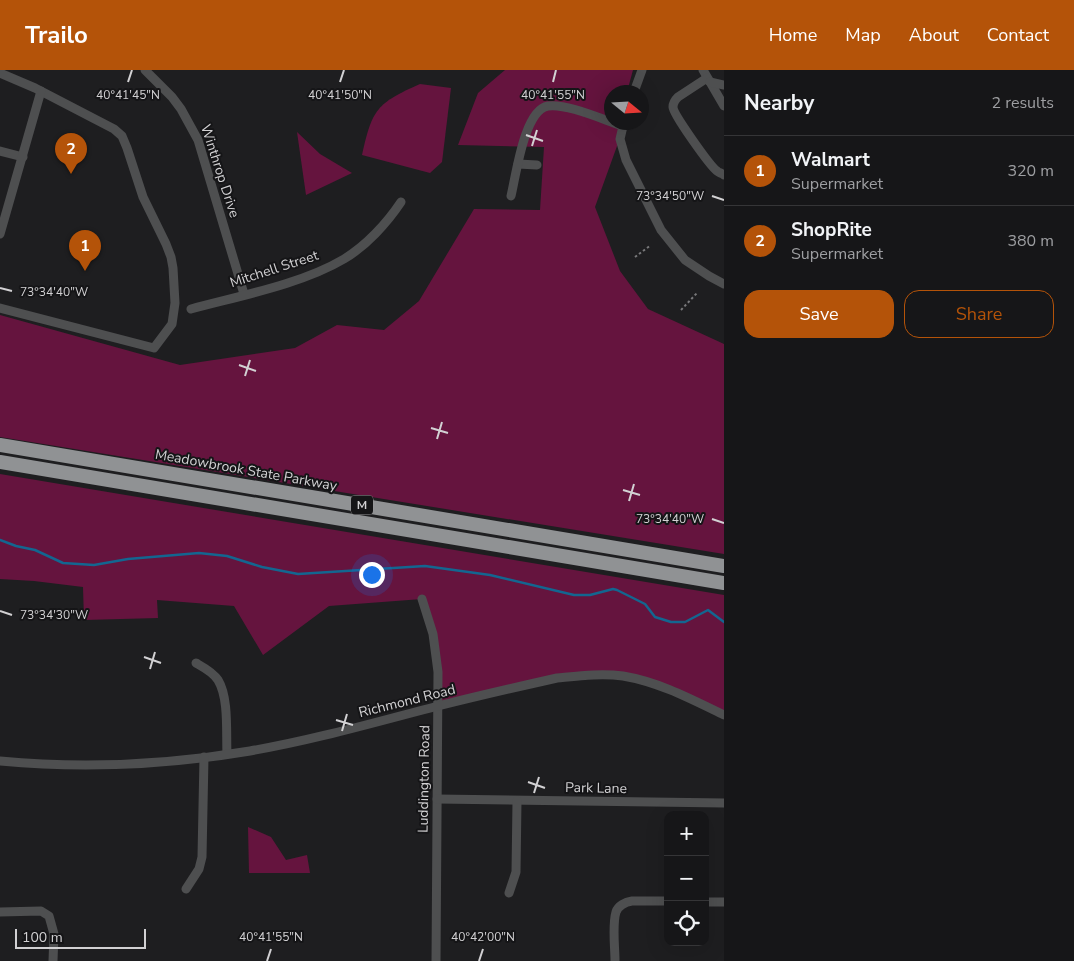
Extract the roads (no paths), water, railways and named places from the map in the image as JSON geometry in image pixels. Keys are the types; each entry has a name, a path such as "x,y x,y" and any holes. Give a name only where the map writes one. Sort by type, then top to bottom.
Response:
{"highway":[{"name":"Meadowbrook State Parkway","path":"0,445 724,566"},
{"name":"M","path":"0,462 724,583"}],"street":[{"name":"Winthrop Drive","path":"145,70 172,97 198,140 244,294"},
{"path":"637,85 642,70"},
{"path":"0,73 41,91 114,129 122,136 143,197 171,257 175,303 172,324 154,348 0,308"},
{"path":"706,76 724,85"},
{"path":"706,76 724,106"},
{"path":"706,76 678,97 674,101 673,108 679,120 717,172 724,175"},
{"path":"0,234 41,91"},
{"path":"511,196 524,140 532,119 539,109 548,106 565,107 604,118"},
{"path":"622,130 620,139 626,160 661,230 685,260 724,284"},
{"path":"0,151 23,157"},
{"path":"518,164 537,165"},
{"name":"Mitchell Street","path":"190,309 312,274 346,258 371,237 401,202"},
{"name":"Luddington Road","path":"422,599 433,634 437,662 436,961"},
{"path":"196,663 214,675 222,690 227,754"},
{"name":"Richmond Road","path":"0,762 93,766 153,763 250,751 339,732 556,678 588,675 621,676 648,682 672,690 724,715"},
{"path":"186,888 199,869 202,858 204,757"},
{"name":"Park Lane","path":"437,799 724,803"},
{"path":"509,893 516,872 517,800"},
{"path":"615,961 615,922 616,912 620,907 626,902 632,901 664,902"},
{"path":"709,902 724,902"},
{"path":"0,912 41,911 49,916 54,934 53,961"}],"waterway":[{"path":"0,540 35,550 63,563 94,565 128,559 199,553 227,556 262,567 298,574 425,566 490,575 574,595 590,595 613,589 645,604 655,617 671,622 685,622 708,610 724,622"}],"place":[{"name":"ShopRite","path":"71,174"},
{"name":"Walmart","path":"85,271"}]}
